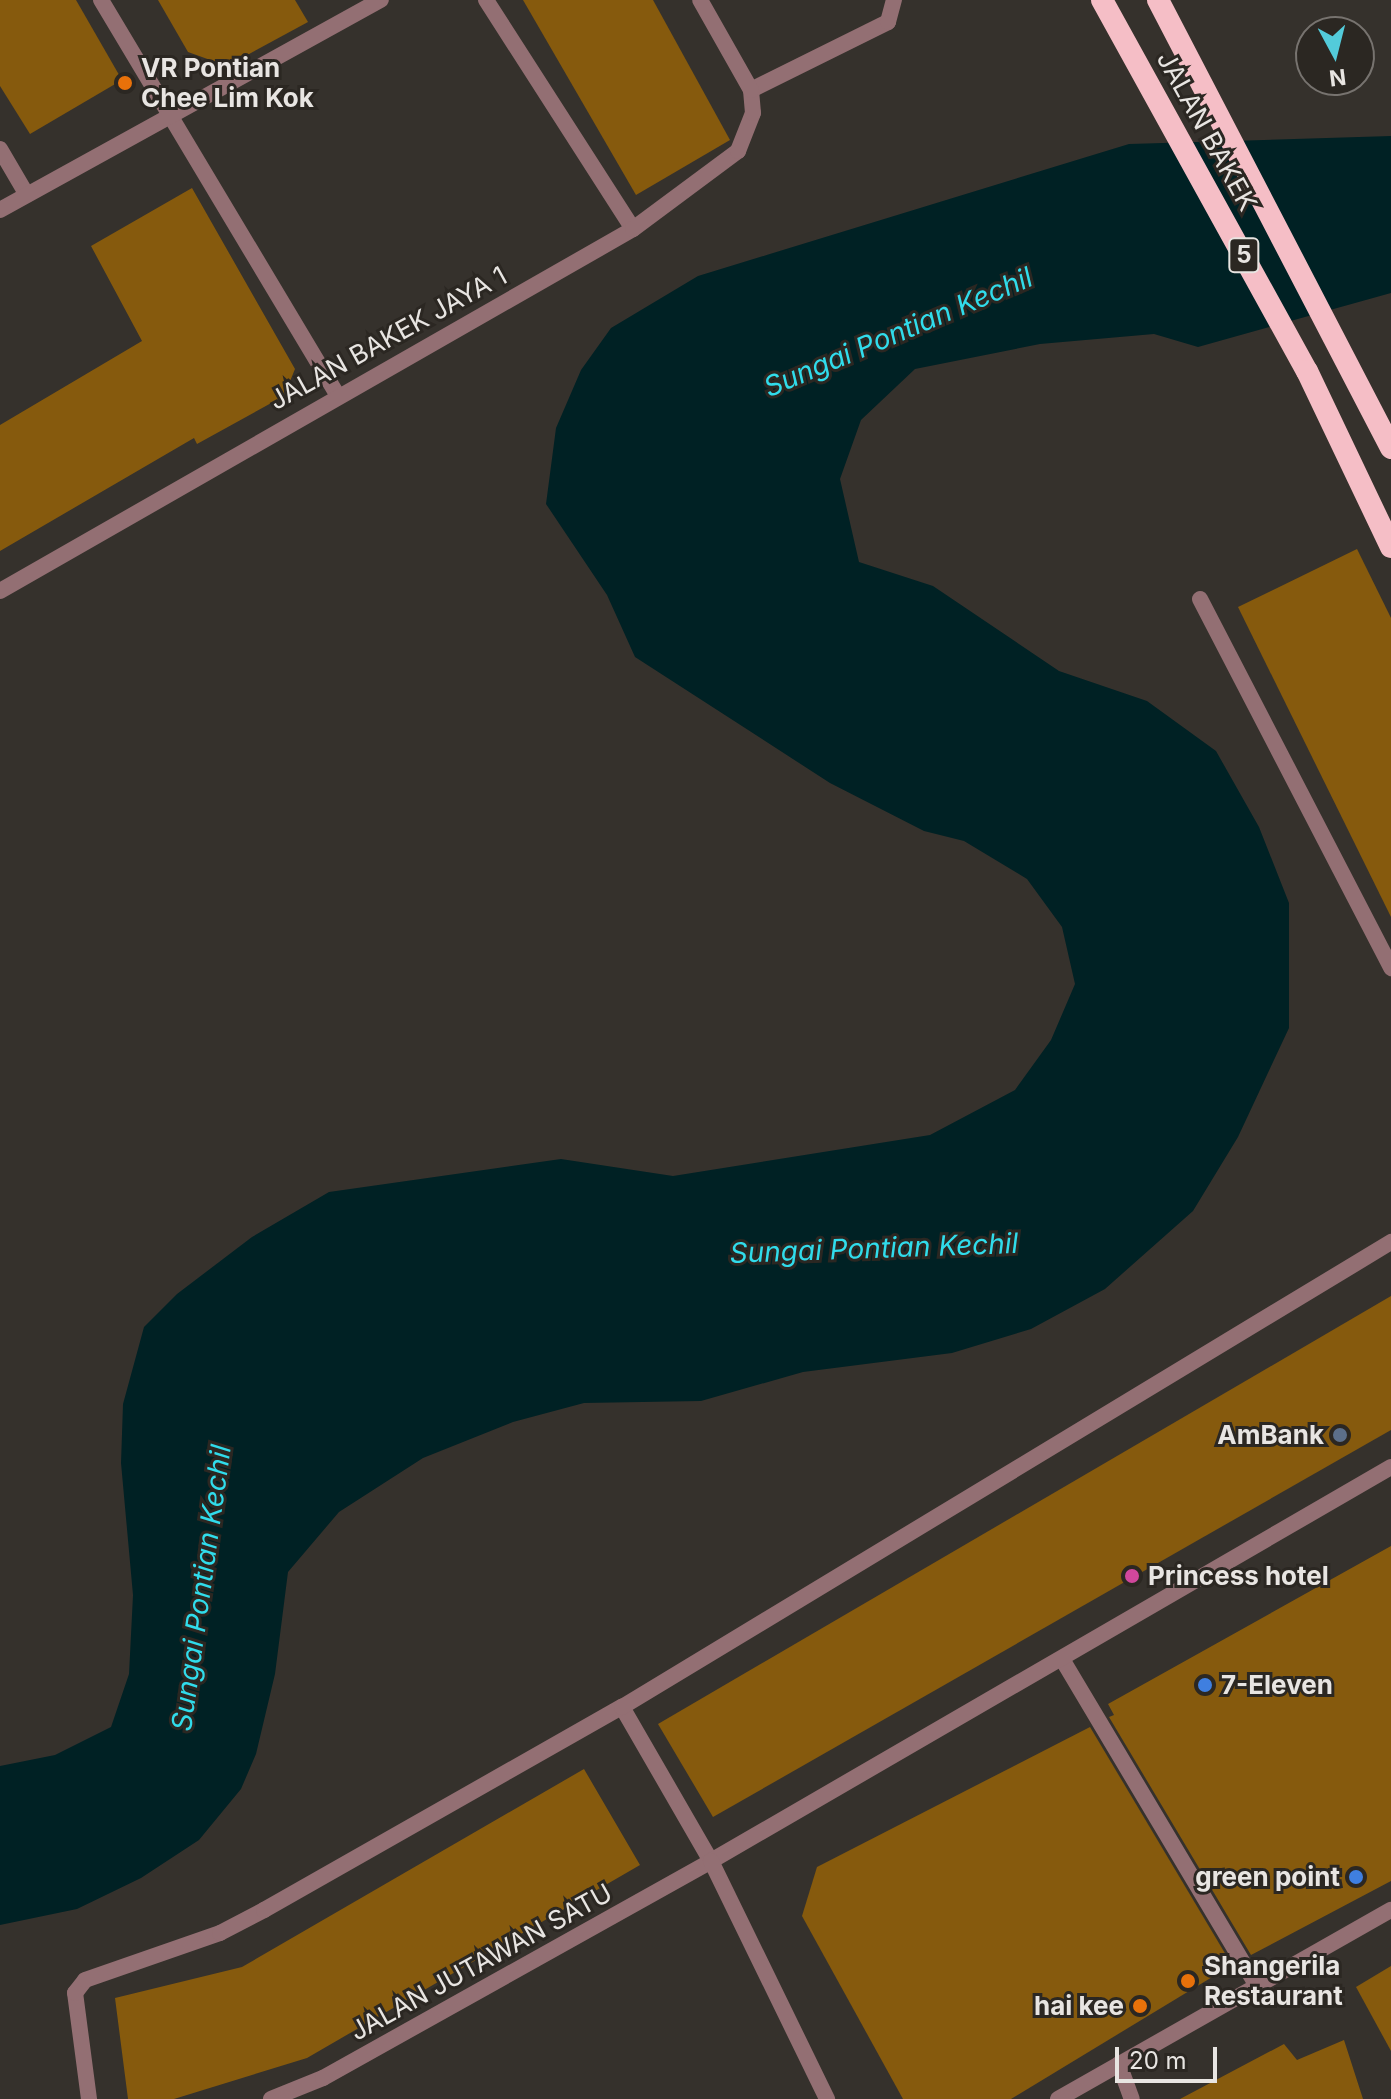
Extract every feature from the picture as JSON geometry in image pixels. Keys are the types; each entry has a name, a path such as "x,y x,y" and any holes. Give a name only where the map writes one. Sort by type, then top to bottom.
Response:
{"highway":[{"name":"JALAN BAKEK","path":"1102,0 1307,371 1391,547"},
{"name":"JALAN BAKEK","path":"1158,0 1391,448"}],"street":[{"path":"101,0 336,393"},
{"path":"0,210 381,0"},
{"path":"486,0 633,229"},
{"path":"700,0 751,90 888,22 894,0"},
{"name":"JALAN BAKEK JAYA 1","path":"0,591 336,393 633,229 738,151 753,113 751,90"},
{"path":"0,149 27,195"},
{"path":"1200,599 1391,968"},
{"path":"89,2099 75,2003 85,1980 220,1933 622,1707 1391,1242"},
{"name":"JALAN JUTAWAN SATU","path":"271,2099 323,2078 711,1861 1390,1470"},
{"path":"1062,1659 1257,1986"},
{"path":"622,1707 711,1861 827,2099"},
{"path":"1058,2099 1391,1910"},
{"path":"1119,2064 1132,2099"}],"water":[{"name":"Sungai Pontian Kechil","path":"1391,136 1391,293 1198,347 1154,334 1040,344 915,369 861,420 840,479 859,562 933,586 1059,671 1147,701 1216,751 1259,827 1289,903 1289,1028 1238,1137 1193,1211 1105,1289 1031,1329 952,1353 803,1372 701,1401 584,1403 513,1422 423,1458 339,1512 288,1572 275,1674 256,1754 241,1789 199,1840 141,1878 77,1909 0,1925 0,1766 55,1755 111,1727 129,1674 133,1595 121,1463 123,1404 144,1327 177,1294 252,1237 329,1192 561,1159 673,1176 930,1135 1015,1090 1051,1040 1075,984 1062,927 1027,879 964,841 924,831 830,783 635,657 607,595 546,504 556,428 581,370 611,328 698,276 1129,144"}],"building":[{"path":"0,0 76,0 122,80 30,134 0,86"},
{"path":"158,0 295,0 308,22 227,66 188,52"},
{"path":"523,0 653,0 730,140 636,195"},
{"path":"192,188 295,369 284,396 197,444 194,438 0,551 0,425 142,341 91,246"},
{"path":"1357,549 1391,618 1391,917 1238,607"},
{"path":"1391,1296 1391,1430 713,1817 658,1724"},
{"path":"1391,1546 1391,1881 1251,1955 1109,1717 1114,1715 1108,1704"},
{"path":"1090,1727 1232,1965 1011,2099 903,2099 802,1916 817,1867"},
{"path":"584,1769 640,1865 307,2058 174,2099 128,2099 115,1998 242,1967"},
{"path":"1391,1966 1391,2051 1356,1987"},
{"path":"1344,2040 1363,2099 1180,2099 1284,2044 1297,2060"}],"place":[{"name":"VR Pontian Chee Lim Kok","path":"125,83"},
{"name":"AmBank","path":"1340,1435"},
{"name":"Princess hotel","path":"1132,1576"},
{"name":"7-Eleven","path":"1205,1685"},
{"name":"green point","path":"1356,1877"},
{"name":"Shangerila Restaurant","path":"1188,1981"},
{"name":"hai kee","path":"1140,2006"}]}
